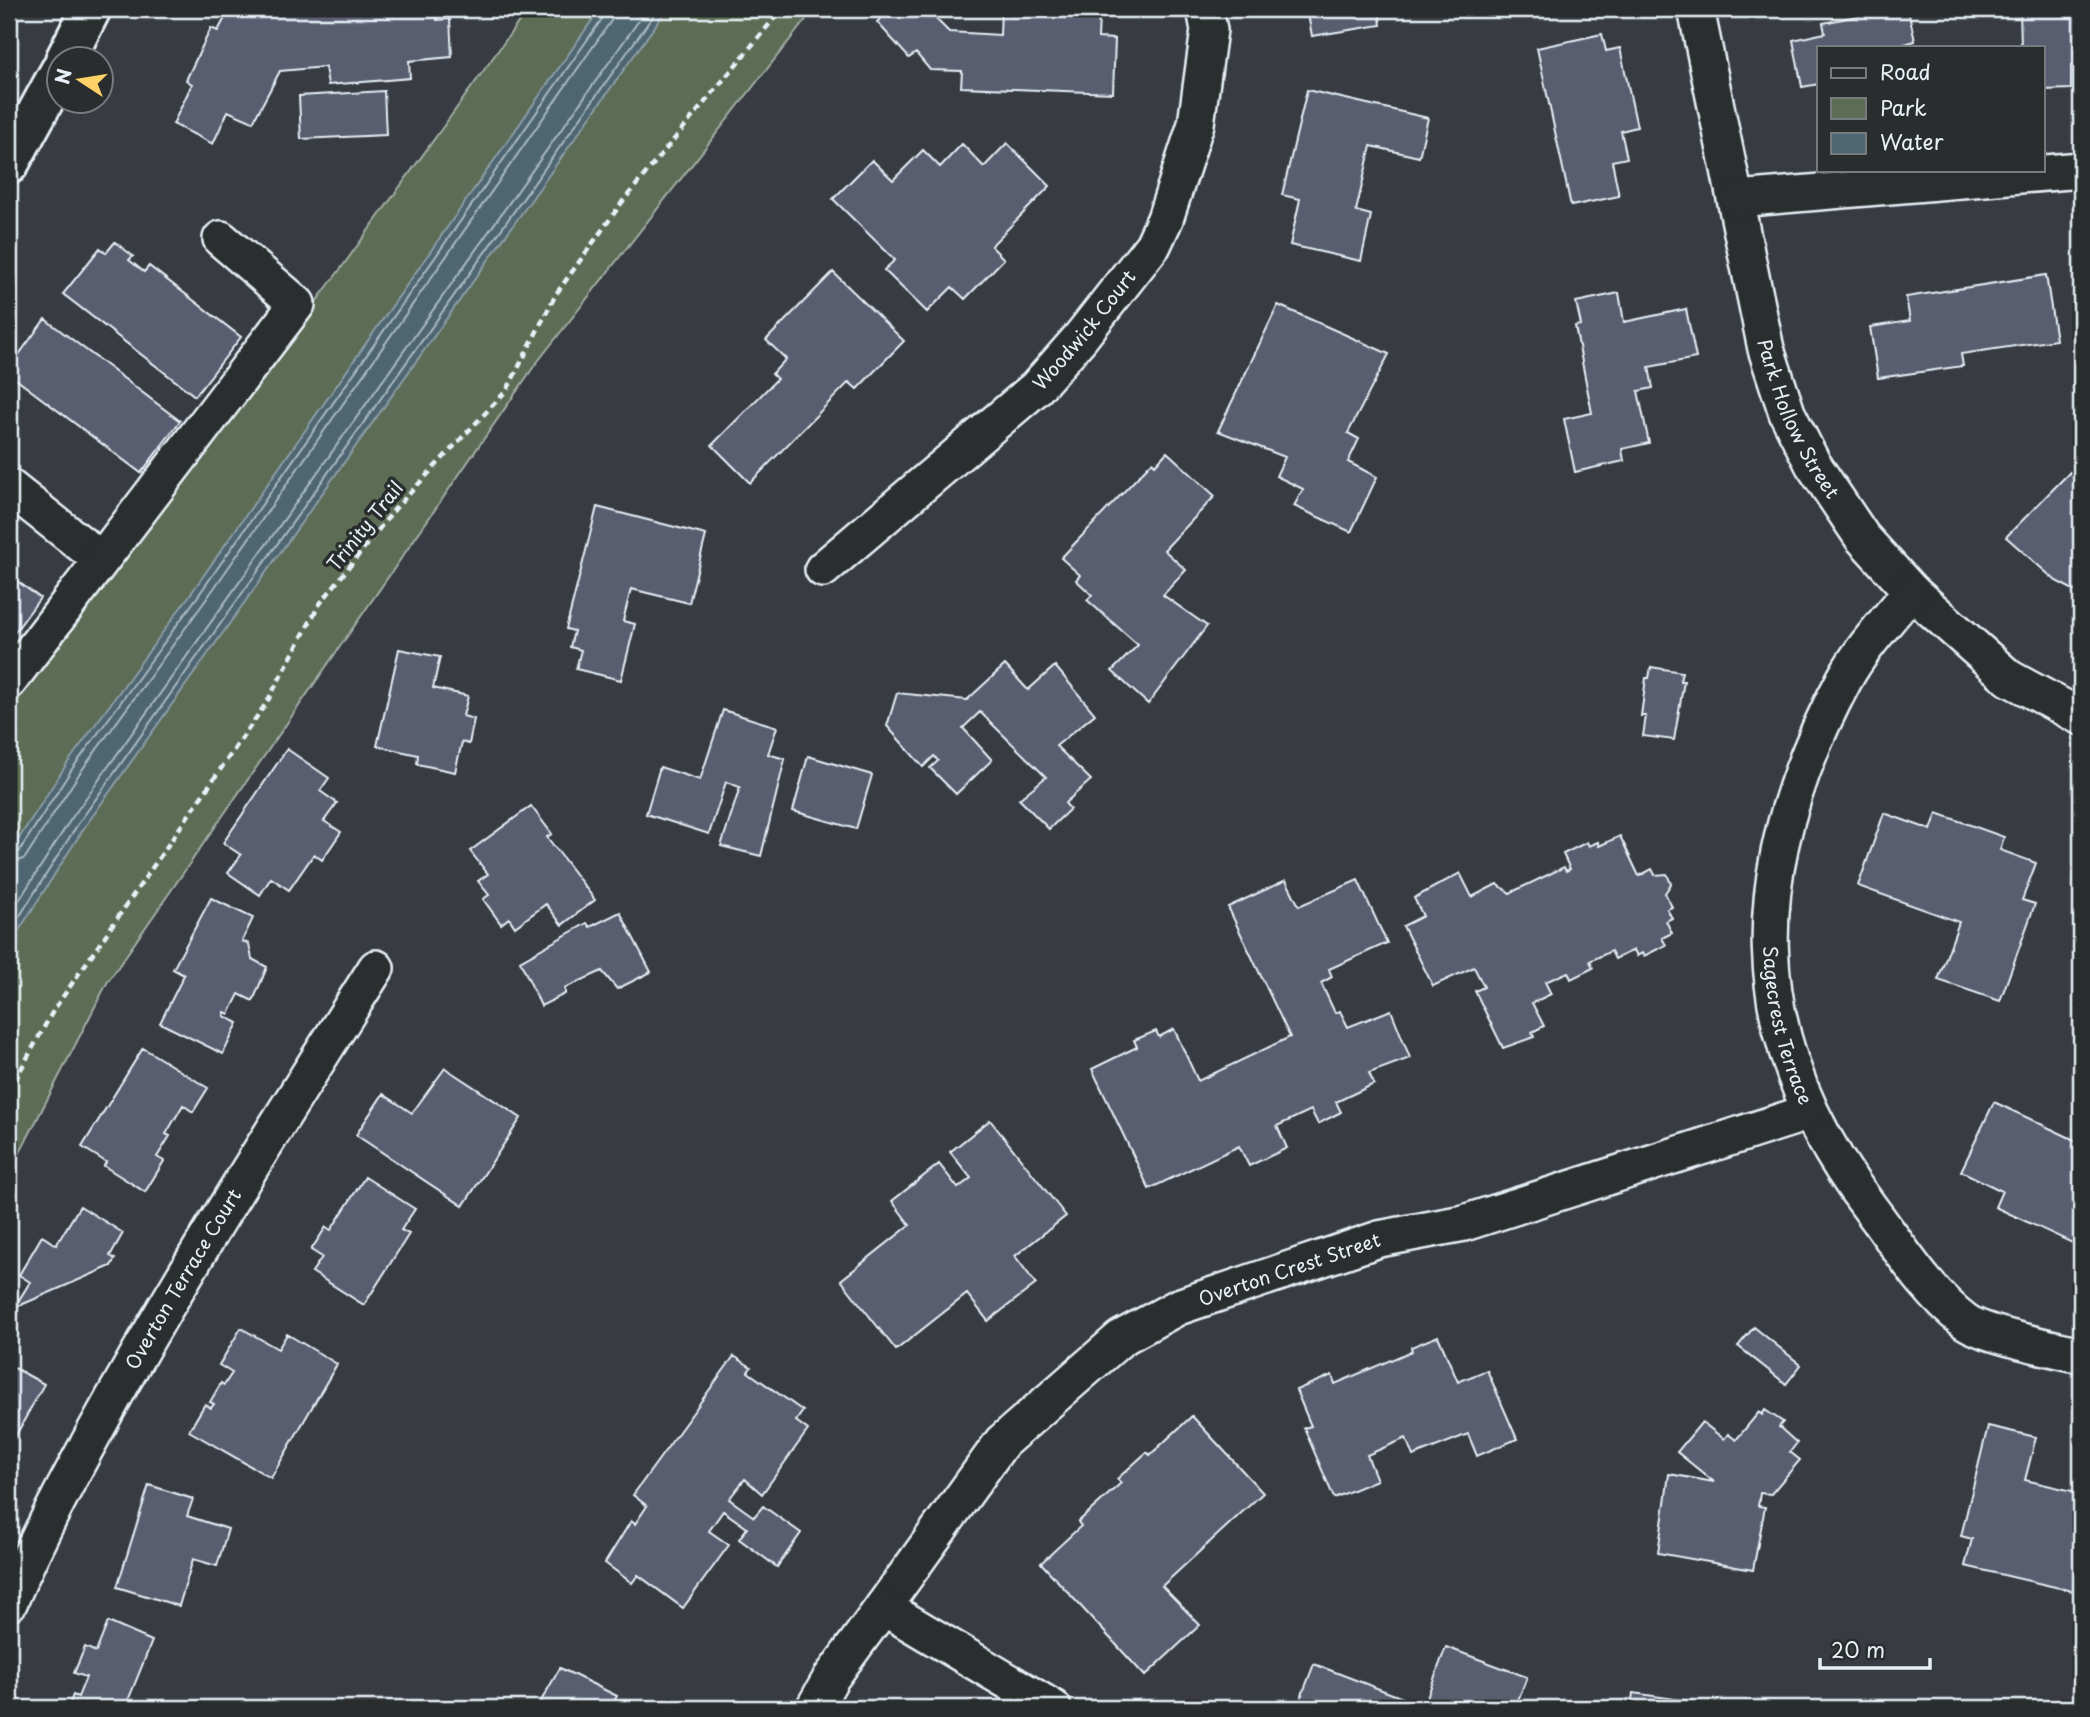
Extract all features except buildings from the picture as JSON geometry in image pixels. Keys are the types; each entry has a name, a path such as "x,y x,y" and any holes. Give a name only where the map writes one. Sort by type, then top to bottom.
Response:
{"main road":[{"path":"72,46 92,9"},
{"path":"9,164 46,97"}],"street":[{"name":"Woodwick Court","path":"824,569 1036,388 1080,338 1153,245 1165,219 1196,124 1209,30 1205,9"},
{"name":"Park Hollow Street","path":"1696,9 1766,349 1787,413 1813,464 1862,537 1911,591 2009,678 2081,717"},
{"path":"1737,199 2081,170"},
{"path":"9,681 297,304 221,239"},
{"path":"9,487 100,559"},
{"name":"Sagecrest Terrace","path":"1911,591 1845,677 1803,767 1780,842 1771,908 1771,985 1783,1046 1810,1112 1842,1172 1930,1287 1967,1322 2031,1343 2081,1355"},
{"name":"Overton Terrace Court","path":"9,1603 48,1518 158,1320 224,1208 376,968"},
{"name":"Overton Crest Street","path":"814,1708 831,1678 1002,1441 1121,1338 1167,1313 1379,1239 1464,1223 1810,1112"},
{"path":"883,1607 1053,1708"}],"path":[{"name":"Trinity Trail","path":"9,1091 53,1011 267,702 319,605 394,510 507,390 556,294 616,211 782,9"}],"green space":[{"path":"528,9 814,9 535,365 107,983 9,1174 9,712 342,267"}],"water":[{"path":"600,9 667,9 84,828 9,946 9,854 66,765 192,592"}]}
